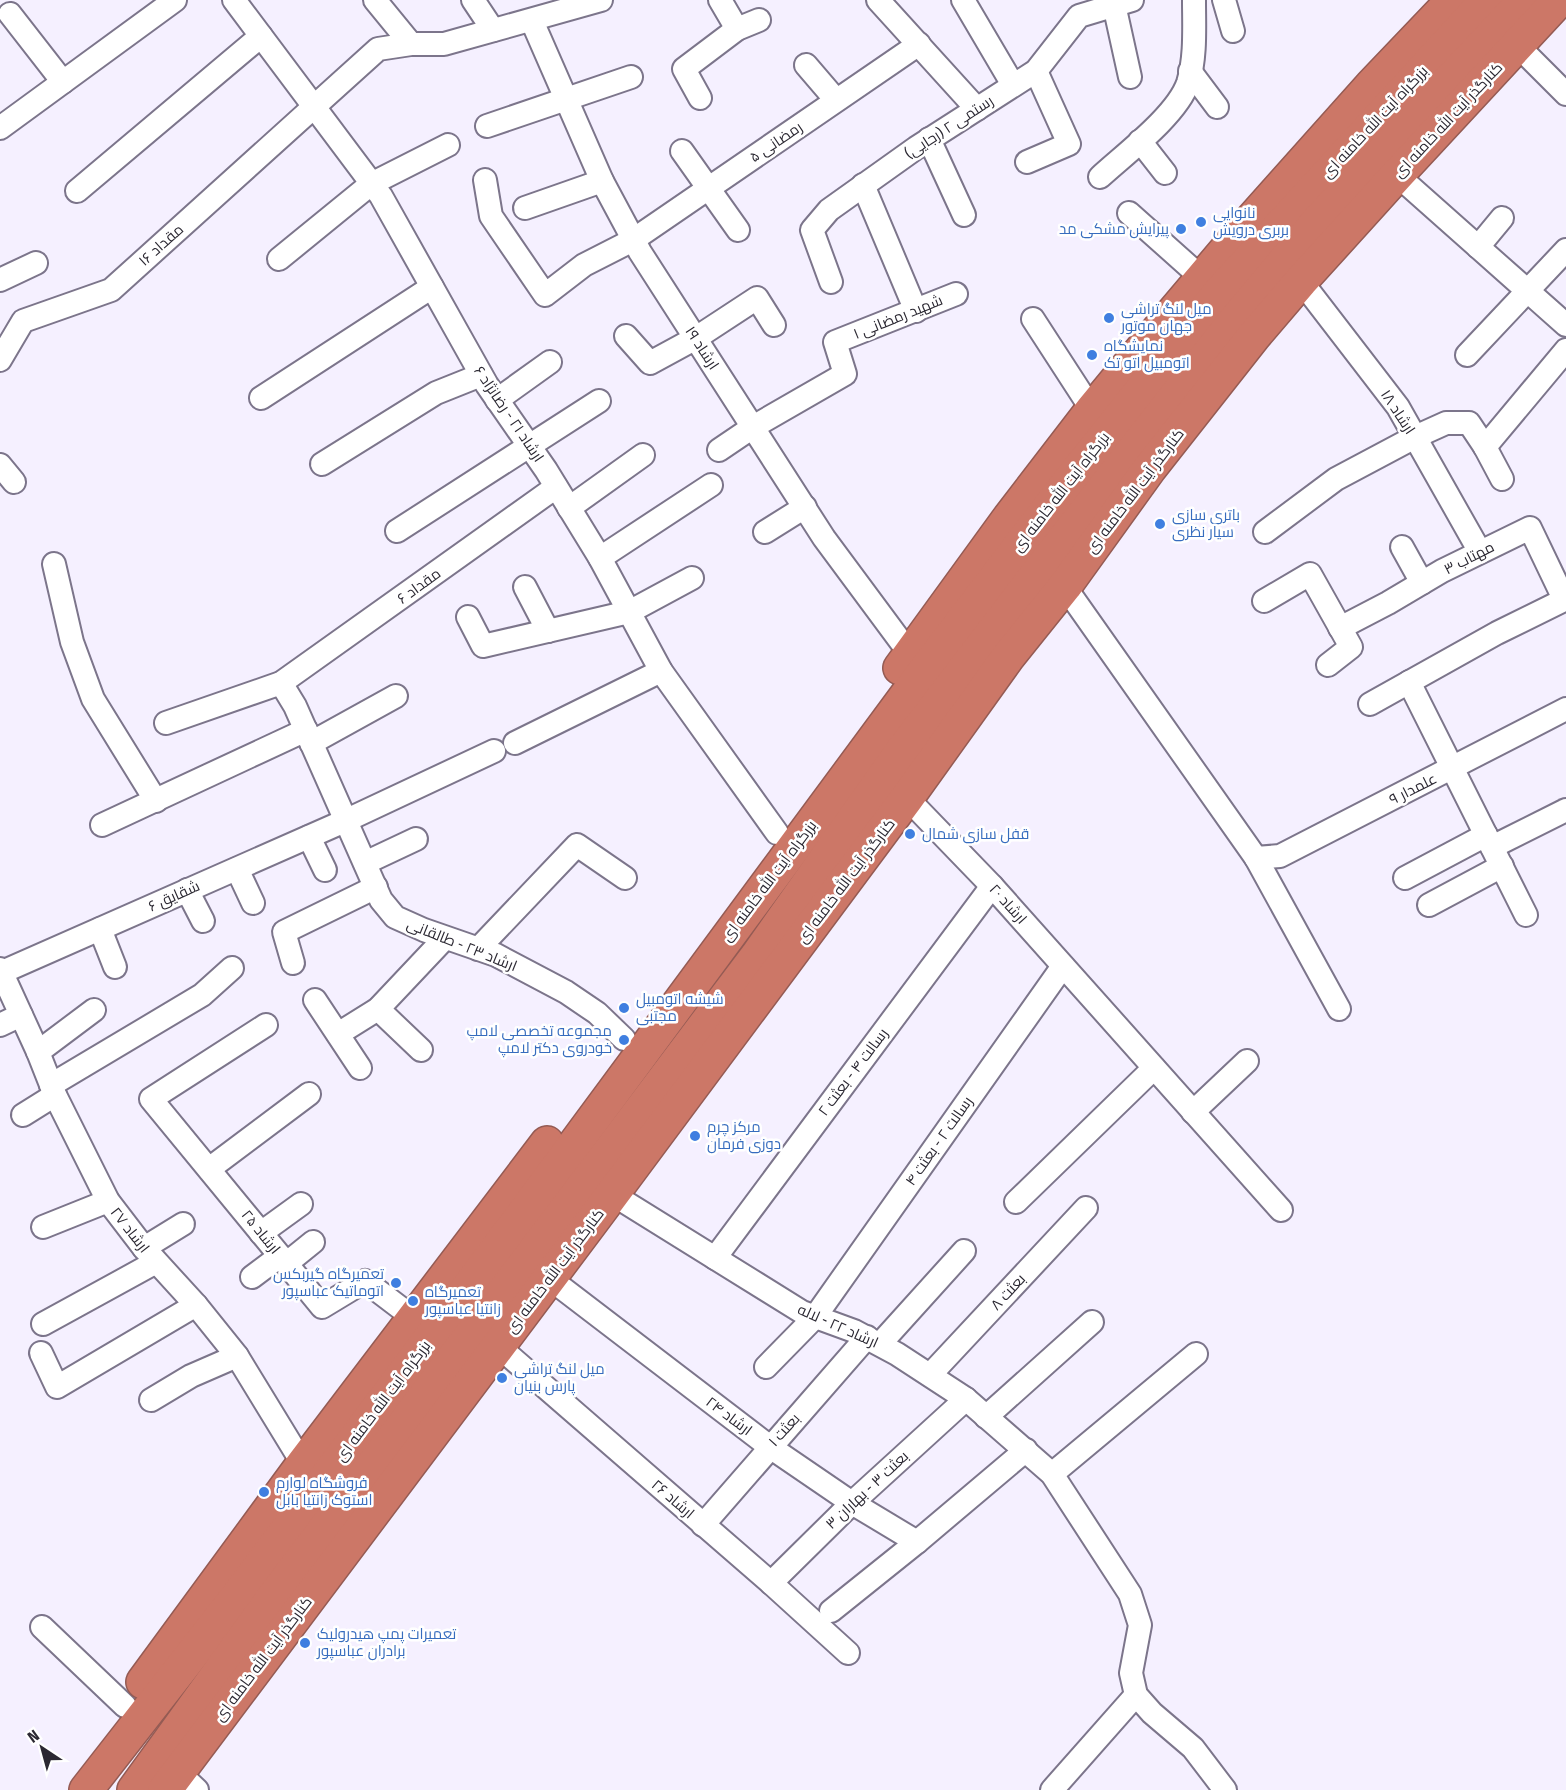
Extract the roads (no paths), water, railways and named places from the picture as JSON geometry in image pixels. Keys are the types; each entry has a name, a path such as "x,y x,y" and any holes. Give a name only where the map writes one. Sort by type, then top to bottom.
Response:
{"highway":[{"path":"1055,479 1092,410 1159,347 1203,279 1264,224 1371,86 1453,0"},
{"name":"بزرگراه آیت الله خامنه ای","path":"86,1790 120,1725 157,1683 1055,479 1159,347 1219,293 1264,224 1487,0"},
{"name":"بزرگراه آیت الله خامنه ای","path":"134,1790 194,1729 290,1600 458,1353 595,1201 746,992 757,956 902,750 943,721 1244,329 1328,230 1356,201 1525,0"},
{"name":"کنارگذر آیت الله خامنه ای","path":"1356,201 1396,175 1559,0"},
{"path":"1244,329 1301,281 1328,230"},
{"path":"574,1125 624,1039 785,842 910,654 974,587"},
{"name":"کنارگذر آیت الله خامنه ای","path":"746,992 907,798 943,721"},
{"name":"کنارگذر آیت الله خامنه ای","path":"290,1600 498,1346 549,1278 595,1201"},
{"path":"228,1588 303,1464 415,1319 465,1271"},
{"path":"62,1790 120,1725"},
{"name":"کنارگذر آیت الله خامنه ای","path":"180,1784 194,1729"}],"street":[{"path":"0,128 175,0"},
{"name":"ارشاد ۲۱ - رضانژاد ۶","path":"234,0 381,196 496,400 556,487 600,558 661,671 785,842"},
{"path":"375,0 411,44"},
{"path":"473,0 493,30"},
{"name":"مقداد ۱۶","path":"1,352 23,321 111,290 378,49 411,44 444,44 493,30 541,12 601,0"},
{"path":"720,0 737,29"},
{"path":"878,0 976,108"},
{"path":"963,0 1013,85"},
{"path":"1100,177 1169,113 1187,84 1194,45 1194,0"},
{"path":"1224,0 1233,31"},
{"path":"1120,2 1130,77"},
{"name":"رستمی ۲ (رجایی)","path":"831,282 812,230 829,210 976,108 1036,71 1079,16 1120,2"},
{"name":"ارشاد ۱۹","path":"541,12 567,98 602,181 633,240 824,538 910,654"},
{"path":"10,14 63,82"},
{"path":"700,98 684,69 737,29 759,20"},
{"path":"77,191 261,36"},
{"name":"رمضانی ۵","path":"485,180 491,216 545,295 584,265 633,240 919,44"},
{"path":"1517,45 1566,94"},
{"path":"806,65 836,100"},
{"path":"1027,162 1069,144 1036,71"},
{"path":"1190,71 1217,107"},
{"path":"487,126 631,77"},
{"path":"929,140 964,215"},
{"path":"1140,141 1165,173"},
{"path":"279,259 371,183 448,144"},
{"path":"682,151 738,230"},
{"path":"1396,175 1566,325"},
{"path":"525,208 602,181"},
{"path":"863,186 916,311"},
{"path":"1129,213 1203,279"},
{"path":"1478,247 1502,218"},
{"path":"1467,355 1566,250"},
{"path":"0,280 36,263"},
{"name":"ارشاد ۱۸","path":"1301,281 1398,407 1480,552"},
{"path":"261,398 432,287"},
{"name":"شهید رمضانی ۱","path":"753,427 844,374 835,342 956,294"},
{"path":"626,336 650,363 696,338 757,298 774,325"},
{"path":"1033,319 1092,410"},
{"path":"1485,447 1566,350"},
{"path":"496,400 550,362"},
{"path":"322,464 368,433 436,393 481,375"},
{"path":"398,531 599,400"},
{"path":"1265,531 1336,479 1414,437 1446,423 1469,423 1502,479"},
{"path":"719,450 753,427"},
{"path":"569,508 643,456"},
{"path":"600,558 711,485"},
{"name":"مقداد ۶","path":"166,723 281,683 556,487"},
{"path":"765,532 805,507"},
{"name":"مهتاب ۳","path":"1340,628 1480,552 1530,528 1565,599"},
{"path":"1402,547 1422,583"},
{"path":"54,564 72,642 93,699 156,801"},
{"path":"1056,574 1256,858 1339,1009"},
{"path":"1264,601 1310,574 1351,647 1328,665"},
{"path":"468,617 483,646 629,612 692,578"},
{"path":"525,587 548,631"},
{"path":"1370,704 1497,633 1565,599"},
{"path":"515,742 661,671"},
{"path":"1409,682 1526,915"},
{"name":"ارشاد ۲۳ - طالقانی","path":"281,683 309,736 381,900 395,917 445,938 496,955 566,992 597,1013 624,1039"},
{"path":"102,825 396,696"},
{"name":"علمدار ۹","path":"1256,858 1280,856 1566,709"},
{"name":"شقایق ۶","path":"0,971 309,837 494,751"},
{"name":"ارشاد ۲۰","path":"907,798 992,886 1281,1210"},
{"path":"1405,878 1493,849 1566,810"},
{"path":"309,837 324,870"},
{"path":"365,863 416,839"},
{"path":"478,949 577,845 625,878"},
{"path":"1429,905 1493,849"},
{"path":"237,869 253,903"},
{"name":"رسالت ۴ - بعثت ۲","path":"714,1258 992,886"},
{"path":"293,963 284,932 376,887"},
{"path":"187,890 203,921"},
{"path":"100,929 115,967"},
{"path":"338,1034 378,1009 445,938"},
{"name":"رسالت ۲ - بعثت ۴","path":"766,1367 815,1317 1063,966"},
{"path":"23,1115 53,1090 202,995 232,968"},
{"name":"ارشاد ۲۷","path":"0,971 53,1090 108,1201 150,1255 196,1305 237,1356 303,1464"},
{"path":"315,1000 360,1068"},
{"path":"378,1009 421,1050"},
{"path":"38,1052 94,1010"},
{"path":"0,1025 21,1015"},
{"name":"ارشاد ۲۵","path":"266,1025 151,1099 322,1307 365,1281 415,1319"},
{"path":"1193,1112 1247,1061"},
{"path":"1016,1202 1154,1068"},
{"path":"209,1169 309,1094"},
{"path":"43,1227 108,1201"},
{"name":"ارشاد ۲۲ - لاله","path":"595,1201 714,1258 802,1312 854,1330 874,1341 966,1399 1026,1449 1052,1474 1130,1594 1140,1625 1131,1673 1136,1695"},
{"path":"261,1233 301,1203"},
{"name":"بعثت ۸","path":"930,1375 1086,1208"},
{"path":"43,1324 150,1255 183,1224"},
{"path":"252,1276 313,1242"},
{"name":"بعثت ۱","path":"703,1525 770,1447 964,1251"},
{"name":"ارشاد ۲۴","path":"549,1278 770,1447 852,1503 917,1542"},
{"path":"41,1353 57,1387 196,1305"},
{"path":"986,1417 1092,1322"},
{"name":"ارشاد ۲۶","path":"498,1346 771,1583 848,1653"},
{"path":"1052,1474 1196,1354"},
{"path":"151,1400 191,1376 237,1356"},
{"name":"بعثت ۳ - بهاران ۳","path":"771,1583 852,1503 966,1399"},
{"path":"831,1611 917,1542 1026,1449"},
{"path":"42,1627 120,1725"},
{"path":"1052,1790 1136,1695 1152,1713 1194,1748 1225,1790"}],"place":[{"name":"نانوایی بربری درویش","path":"1201,222"},
{"name":"پیرایش مشکی مد","path":"1181,229"},
{"name":"میل لنگ تراشی جهان موتور","path":"1109,318"},
{"name":"نمایشگاه اتومبیل اتو تک","path":"1092,355"},
{"name":"باتری سازی سیار نظری","path":"1160,524"},
{"name":"قفل سازی شمال","path":"910,834"},
{"name":"شیشه اتومبیل مجتبی","path":"624,1008"},
{"name":"مجموعه تخصصی لامپ خودروی دکتر لامپ","path":"624,1040"},
{"name":"مرکز چرم دوزی فرمان","path":"695,1136"},
{"name":"تعمیرگاه گیربکس اتوماتیک عباسپور","path":"396,1283"},
{"name":"تعمیرگاه زانتیا عباسپور","path":"413,1301"},
{"name":"میل لنگ تراشی پارس بنیان","path":"502,1378"},
{"name":"فروشگاه لوارم استوک زانتیا بابل","path":"264,1492"},
{"name":"تعمیرات پمپ هیدرولیک برادران عباسپور","path":"305,1643"}]}
